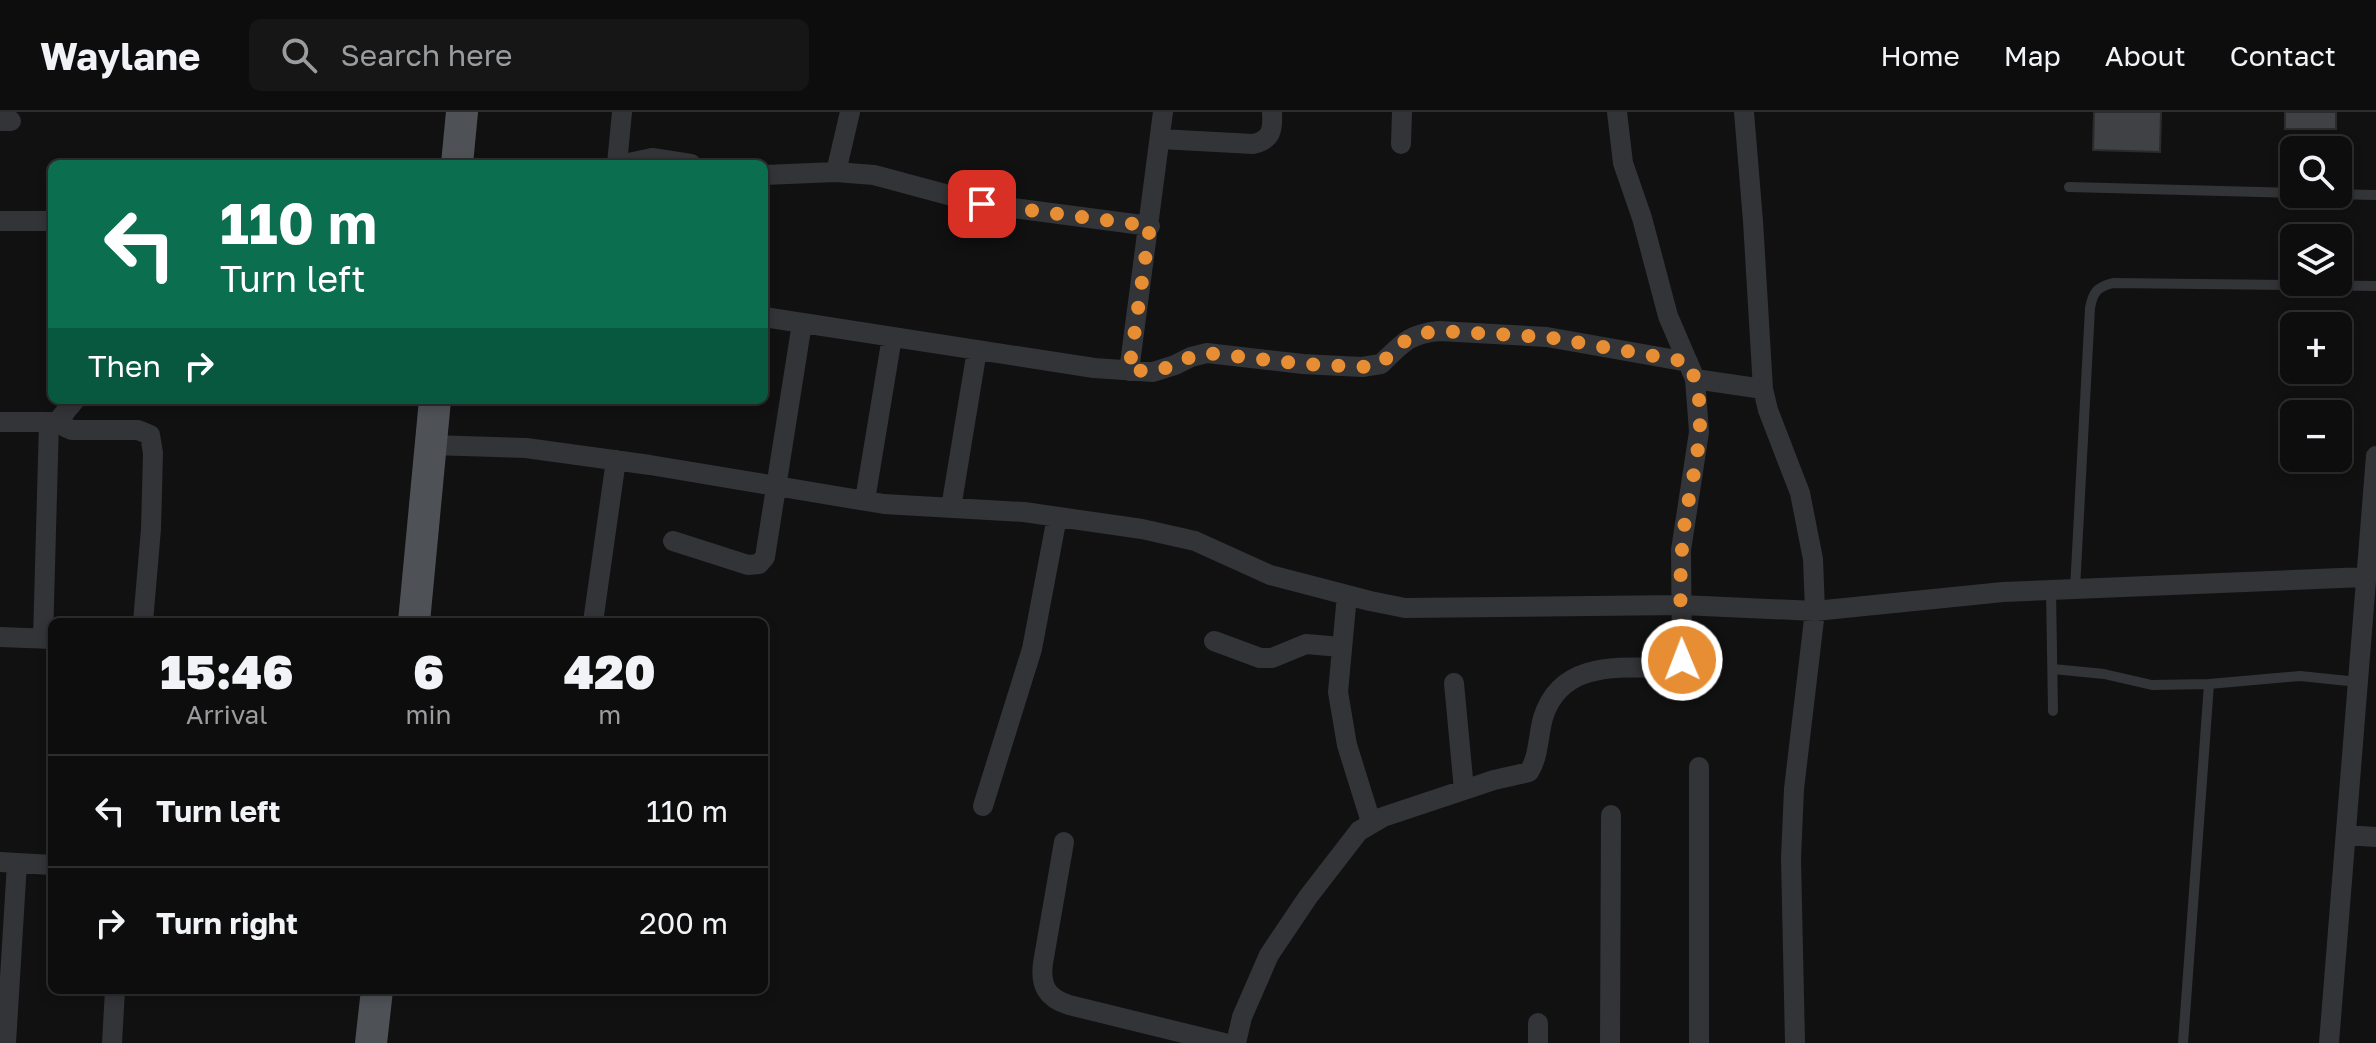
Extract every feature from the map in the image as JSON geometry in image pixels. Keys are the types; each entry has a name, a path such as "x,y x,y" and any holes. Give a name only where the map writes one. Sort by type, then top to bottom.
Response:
{"main road":[{"path":"457,160 462,112"},
{"path":"414,618 435,404"},
{"path":"371,1043 377,994"}],"street":[{"path":"617,160 622,112"},
{"path":"836,172 850,112"},
{"path":"1129,371 1163,112"},
{"path":"1160,139 1263,142 1271,132 1272,112"},
{"path":"1401,144 1402,112"},
{"path":"1236,1043 1242,1017 1269,955 1339,854 1359,831 1371,822 1464,790 1529,772 1534,763 1543,716 1551,701 1574,677 1589,670 1673,668 1680,665 1684,521 1695,475 1699,432 1692,370 1668,316 1642,218 1623,163 1617,112"},
{"path":"1744,112 1763,389 1800,493 1813,559 1815,611 1794,789 1791,858 1795,1043"},
{"path":"643,160 665,160"},
{"path":"768,175 836,172 874,175 1010,209 1150,226"},
{"path":"0,221 48,221"},
{"path":"768,318 1129,371 1161,370 1207,353 1362,367 1381,364 1401,343 1412,337 1439,331 1547,337 1763,389"},
{"path":"673,541 743,564 759,564 767,550 802,323"},
{"path":"865,500 892,337"},
{"path":"951,508 977,350"},
{"path":"49,618 54,421 71,404"},
{"path":"0,422 54,421 72,430 138,430 150,435 153,453 151,529 143,618"},
{"path":"431,445 526,448 865,500 1057,517 1142,529 1195,541 1270,575 1405,608 1681,605 1815,611 2003,592 2365,577"},
{"path":"2329,1043 2376,456"},
{"path":"594,618 616,460"},
{"path":"983,806 1032,649 1057,517"},
{"path":"1347,595 1338,692 1341,716 1371,822"},
{"path":"0,637 48,639"},
{"path":"1214,641 1260,658 1272,658 1306,644 1341,647"},
{"path":"1454,683 1464,790"},
{"path":"1699,767 1699,1043"},
{"path":"1610,1043 1611,815"},
{"path":"2347,835 2376,837"},
{"path":"1064,842 1041,975 1046,991 1052,998 1069,1005 1224,1043"},
{"path":"6,1043 9,863 48,865"},
{"path":"112,1043 115,994"}],"lane":[{"path":"2069,187 2280,193"},
{"path":"2352,195 2376,195"},
{"path":"2075,589 2093,293 2101,286 2113,283 2376,286"},
{"path":"2051,590 2053,711"},
{"path":"2053,669 2104,674 2139,684 2209,684 2300,676 2358,682"},
{"path":"2183,1043 2209,684"}],"building":[{"path":"2094,112 2161,112 2160,152 2093,150"},
{"path":"2285,112 2336,112 2336,129 2285,129"}],"route":[{"path":"982,204 1150,226 1129,371 1144,373 1161,370 1207,353 1362,367 1381,364 1401,343 1412,337 1439,331 1547,337 1688,362 1697,390 1699,432 1695,475 1681,550 1682,660"}]}
